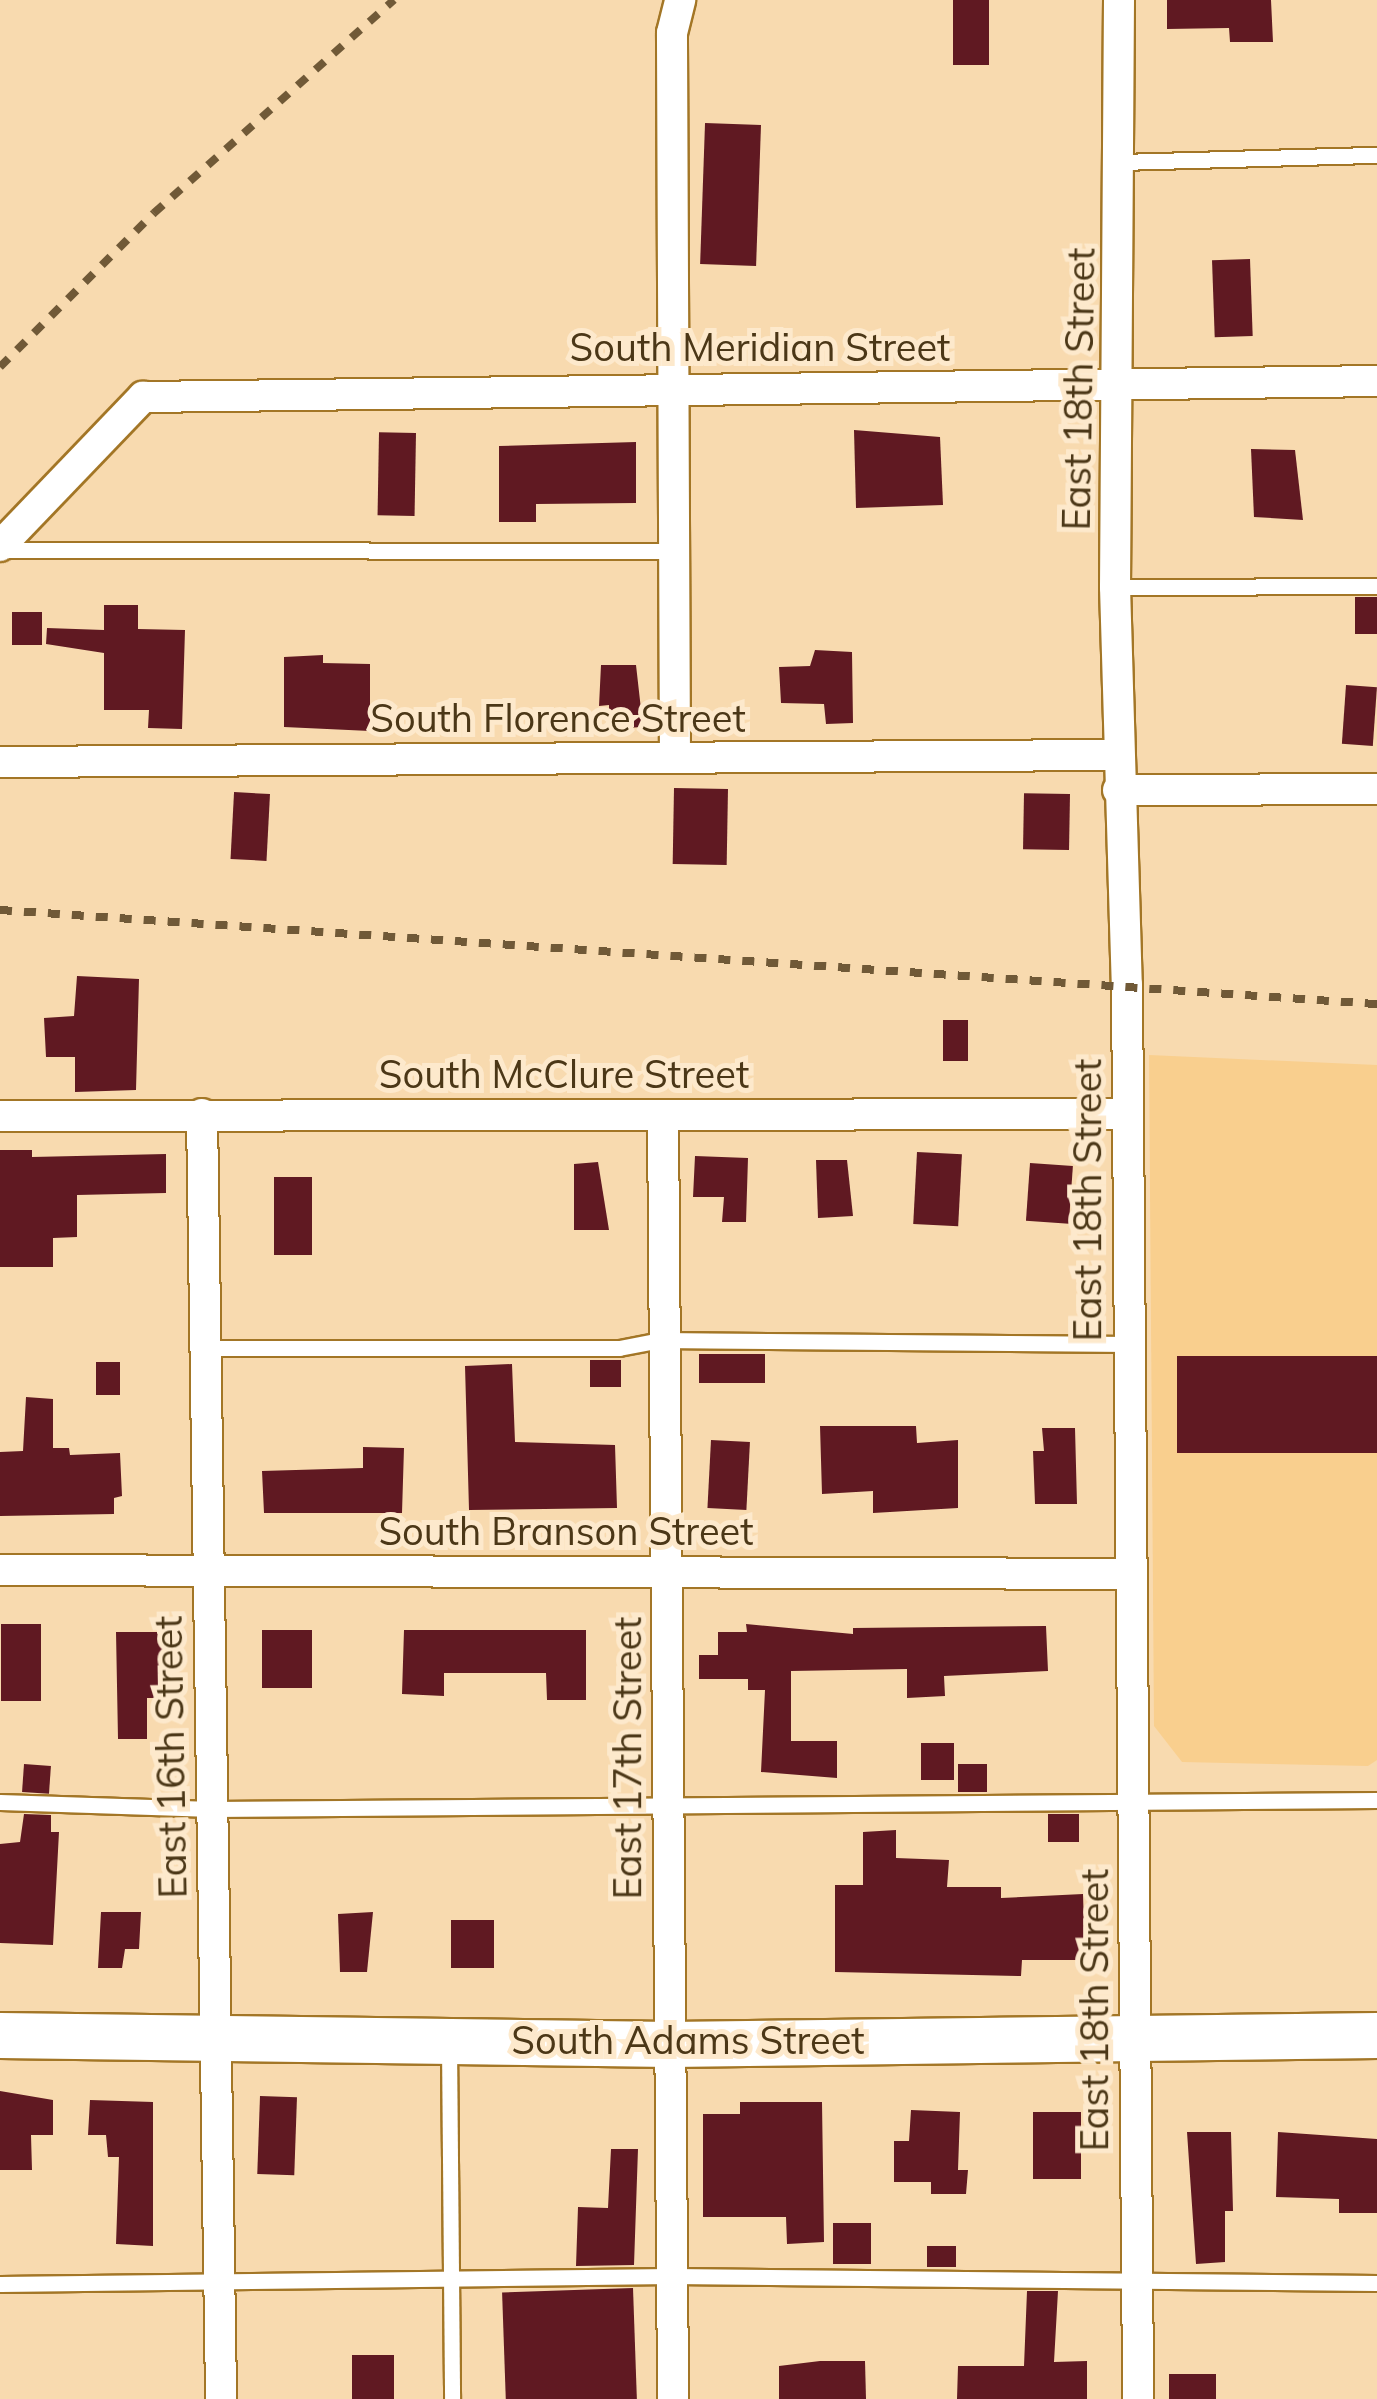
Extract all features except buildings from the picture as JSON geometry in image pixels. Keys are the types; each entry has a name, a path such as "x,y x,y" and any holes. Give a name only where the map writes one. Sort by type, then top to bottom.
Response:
{"main road":[{"name":"South Adams Street","path":"0,2035 670,2044 1377,2036"}],"street":[{"path":"675,758 672,33 680,0"},
{"name":"East 18th Street","path":"1118,0 1122,387 1116,588 1128,1114 1138,2399"},
{"name":"South Meridian Street","path":"0,548 144,396 1377,382"},
{"name":"South Florence Street","path":"0,762 1118,755"},
{"path":"1118,790 1377,789"},
{"name":"East 16th Street","path":"202,1114 221,2399"},
{"name":"South McClure Street","path":"0,1116 1128,1114"},
{"name":"East 17th Street","path":"664,1116 661,1340 667,1572 673,2399"},
{"name":"South Branson Street","path":"0,1570 1131,1574"}],"lane":[{"path":"1120,162 1377,155"},
{"path":"0,548 675,551"},
{"path":"1116,588 1377,586"},
{"path":"205,1348 619,1348 661,1340 1130,1344"},
{"path":"0,1802 212,1809 1377,1800"},
{"path":"450,2040 452,2399"},
{"path":"0,2284 672,2276 1137,2285 1377,2283"}],"shaded area":[{"path":"1149,1055 1377,1065 1377,1760 1368,1766 1182,1762 1154,1726"}],"railway":[{"path":"0,367 154,213 394,0"},
{"path":"0,910 1377,1004"}]}
